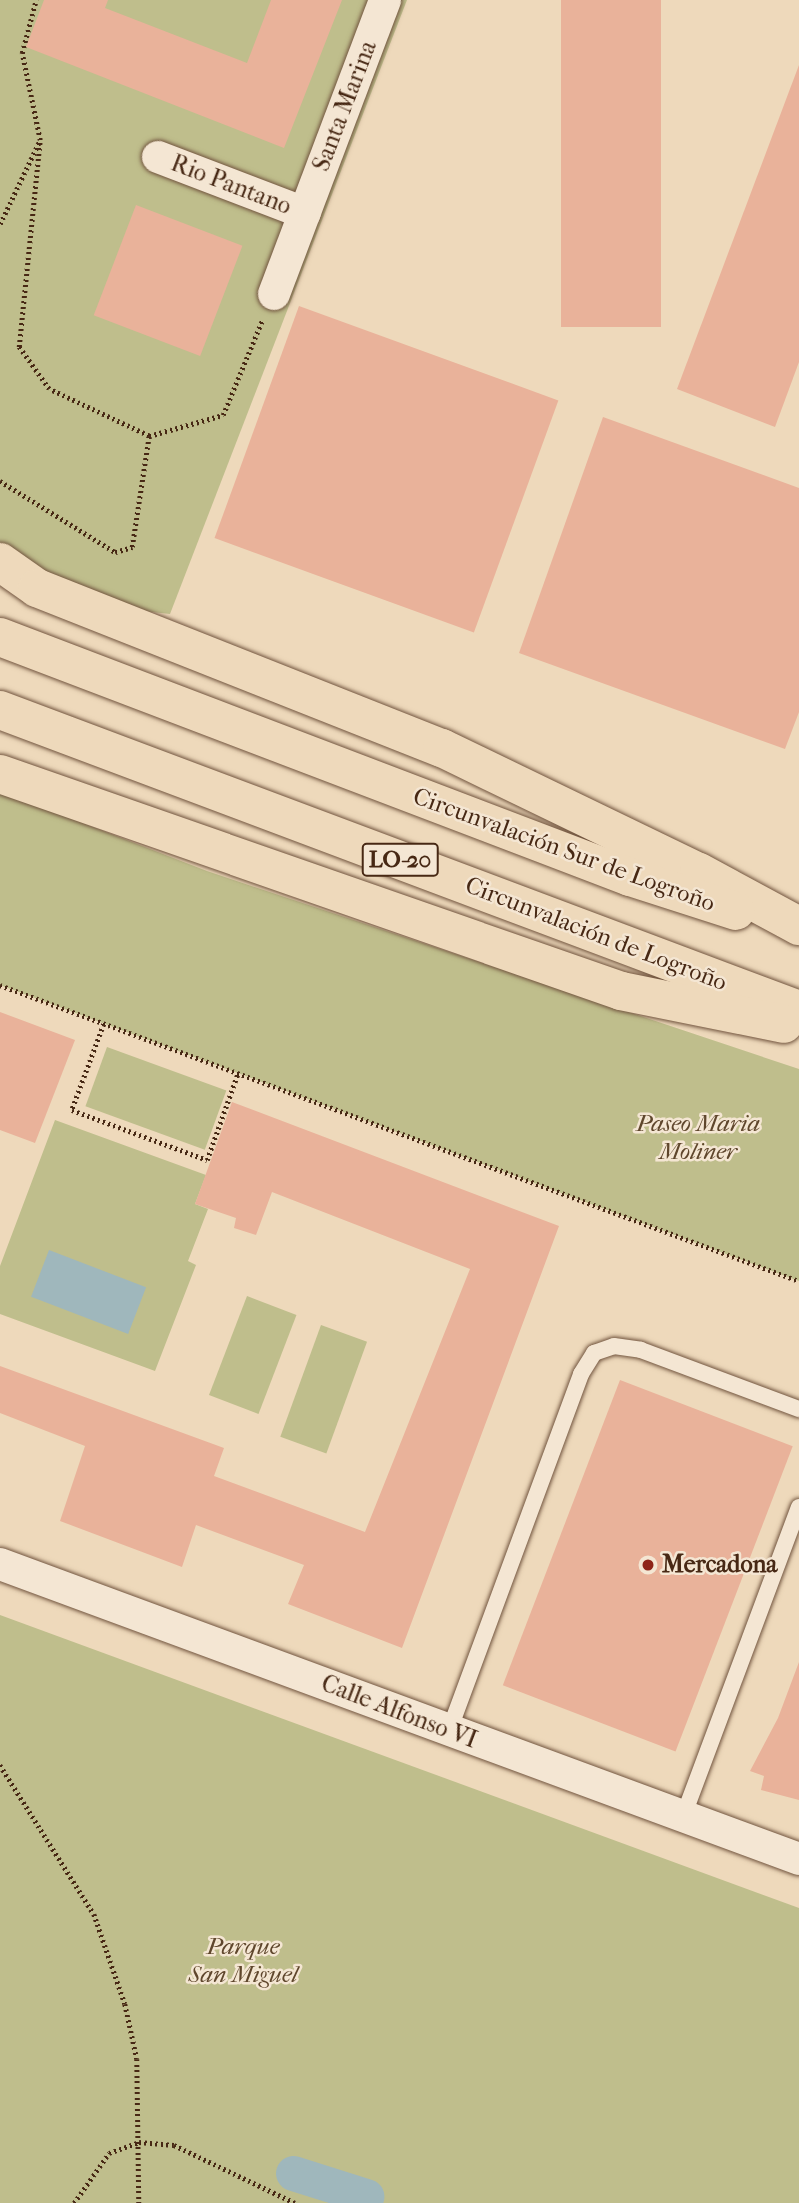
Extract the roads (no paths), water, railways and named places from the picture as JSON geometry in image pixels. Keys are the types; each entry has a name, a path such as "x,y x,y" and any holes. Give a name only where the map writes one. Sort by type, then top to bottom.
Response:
{"highway":[{"path":"0,562 37,588 442,748 699,872 799,926"},
{"name":"Circunvalación Sur de Logroño","path":"0,637 630,877 799,931"},
{"name":"Circunvalación de Logroño","path":"0,710 799,1010"},
{"path":"0,774 621,991 799,1027"}],"street":[{"name":"Santa Marina","path":"274,294 385,0"},
{"name":"Rio Pantano","path":"158,157 304,213"},
{"name":"Calle Alfonso VI","path":"0,1564 799,1859"}],"lane":[{"path":"449,1731 581,1374 594,1353 614,1346 641,1350 799,1409"},
{"path":"683,1818 799,1507"}],"water":[{"path":"49,1250 146,1287 128,1334 31,1297"}],"waterway":[{"path":"293,2173 366,2196"}],"place":[{"name":"Mercadona","path":"648,1565"}],"park label":[{"name":"Paseo Maria Moliner","path":"698,1138"},
{"name":"Parque San Miguel","path":"243,1961"}]}
